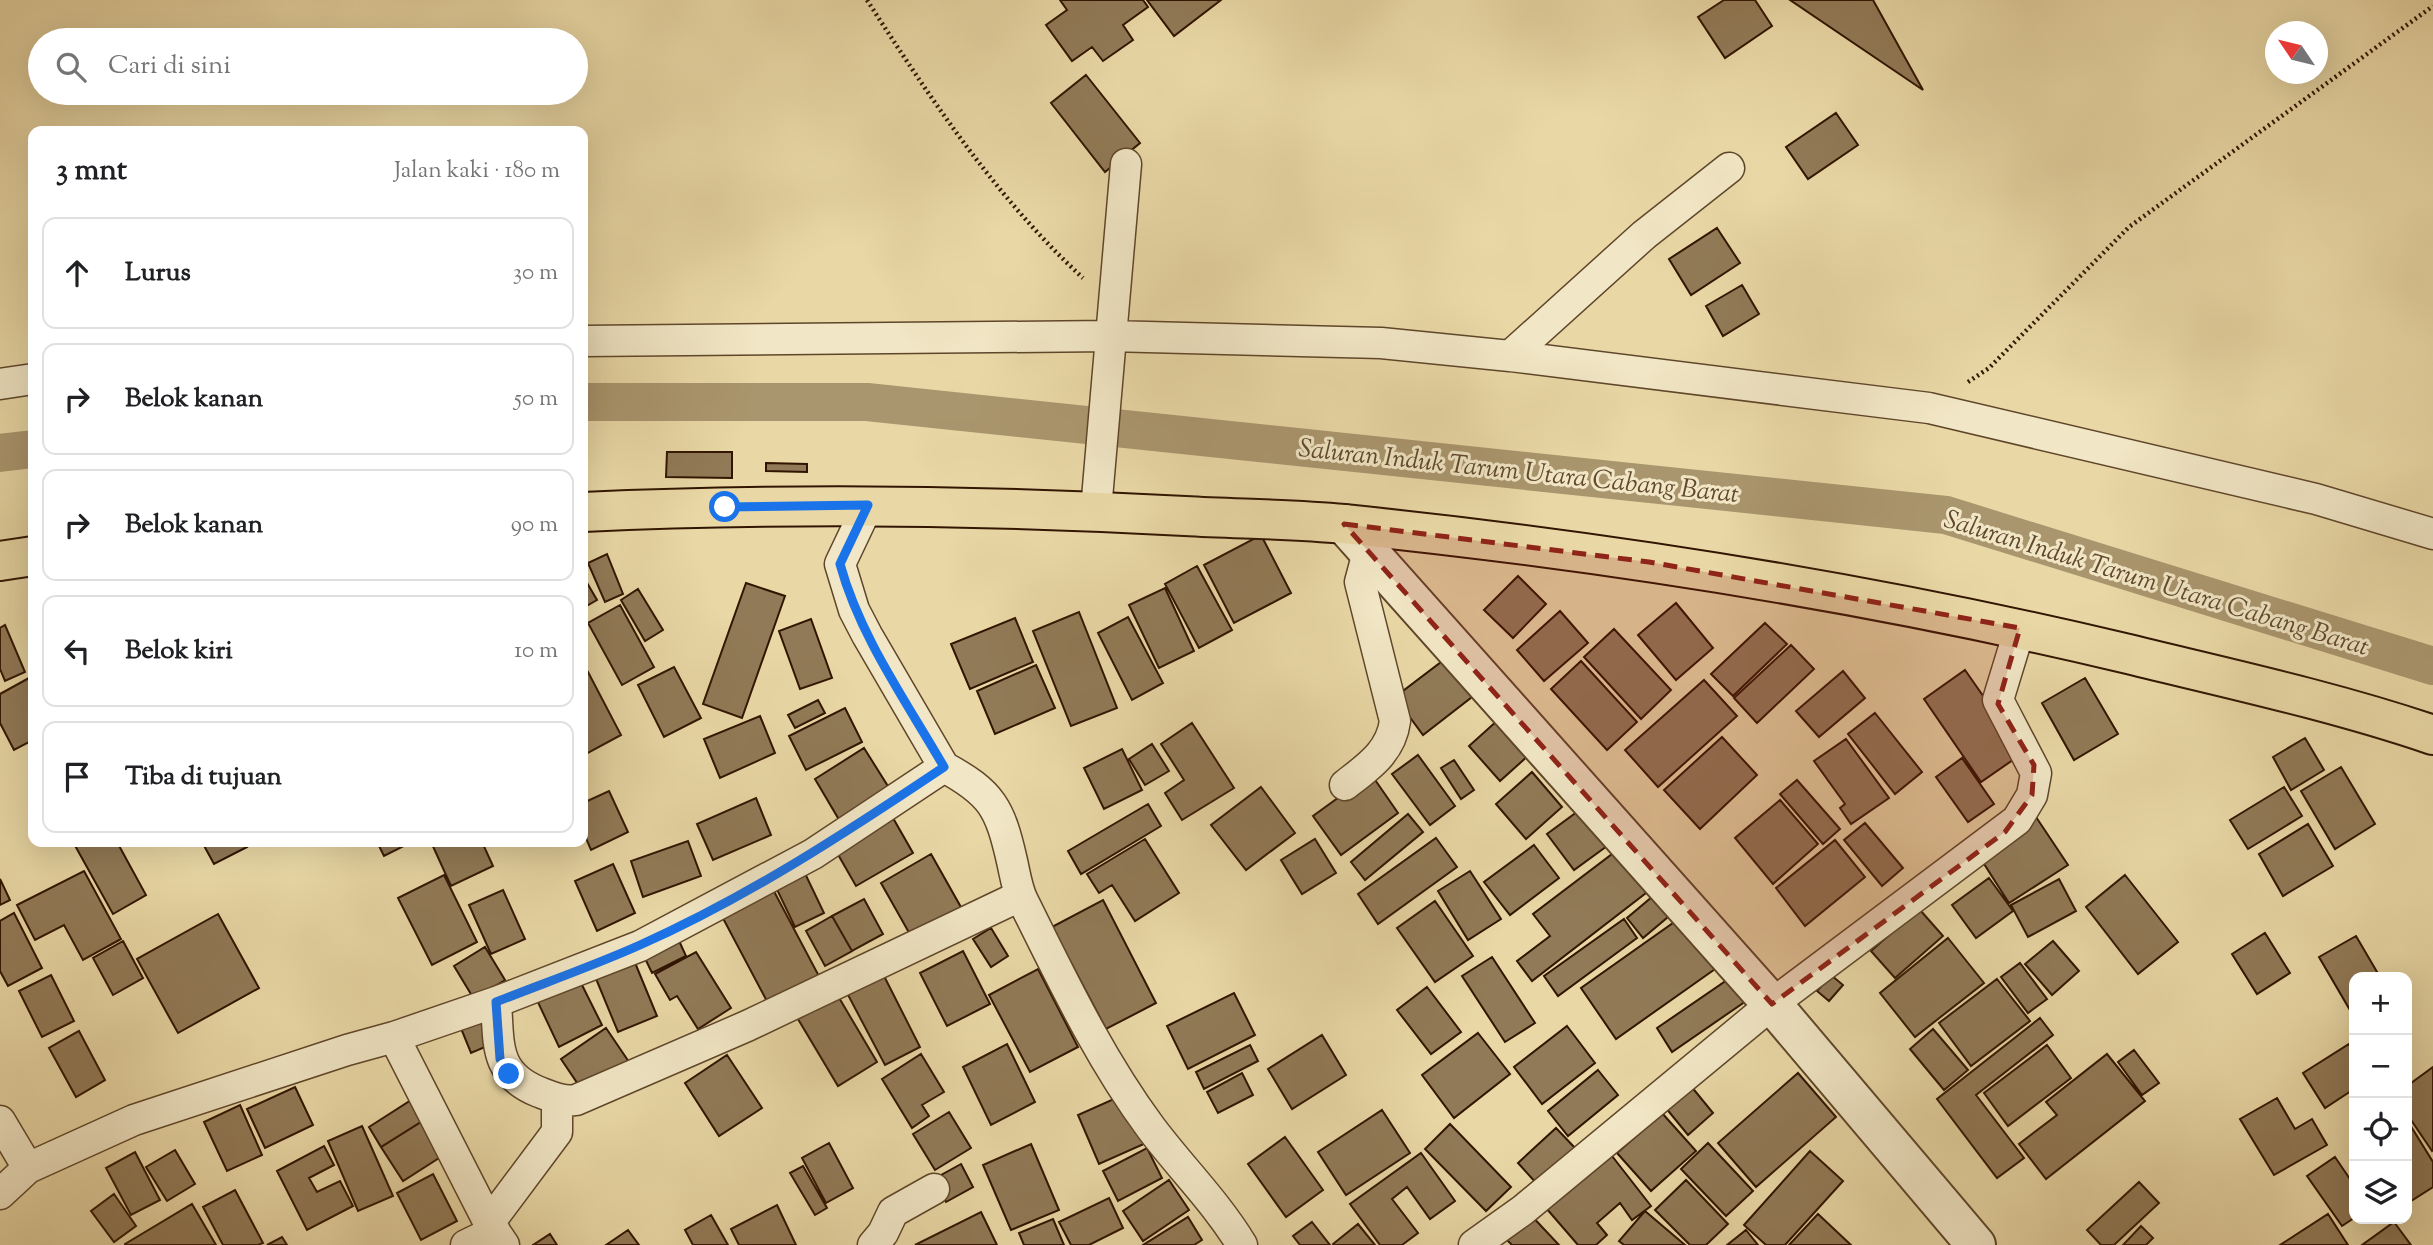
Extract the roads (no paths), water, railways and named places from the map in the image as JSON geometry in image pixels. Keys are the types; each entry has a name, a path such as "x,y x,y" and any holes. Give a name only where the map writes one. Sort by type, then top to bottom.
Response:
{"main road":[{"path":"588,512 789,504 1096,510 1356,538 1649,562 1930,609 2020,628 2191,670 2433,735"},
{"path":"0,561 28,557"}],"street":[{"path":"1096,510 1126,164"},
{"path":"1510,356 1644,235 1729,169"},
{"path":"588,341 1110,335 1381,343 1510,356 1929,408 2316,499 2433,534"},
{"path":"0,384 28,380"},
{"path":"868,505 840,564 847,591 867,635 944,767 967,779 993,802 1007,836 1020,896 1092,1037 1151,1128 1223,1212 1242,1245"},
{"path":"1345,785 1380,757 1393,737 1395,721 1360,582 1356,538"},
{"path":"1356,538 1772,1004 1976,1245"},
{"path":"1474,1245 1523,1210 1772,1004 2017,820 2032,795 2036,773 2001,710 1998,697 2020,628"},
{"path":"0,1194 28,1168 134,1120 496,1002 640,946 814,854 944,767"},
{"path":"496,1002 500,1059 509,1074 524,1085 557,1099 576,1100 747,1026 1020,896"},
{"path":"394,1037 496,1233"},
{"path":"466,1245 496,1233 557,1132 557,1099"},
{"path":"0,1121 28,1168"},
{"path":"873,1245 883,1234 893,1212 934,1189"}],"waterway":[{"name":"Saluran Induk Tarum Utara Cabang Barat","path":"588,402 867,402 1946,515 2433,666"},
{"name":"Saluran Induk Tarum Utara Cabang Barat","path":"0,453 28,450"}]}
